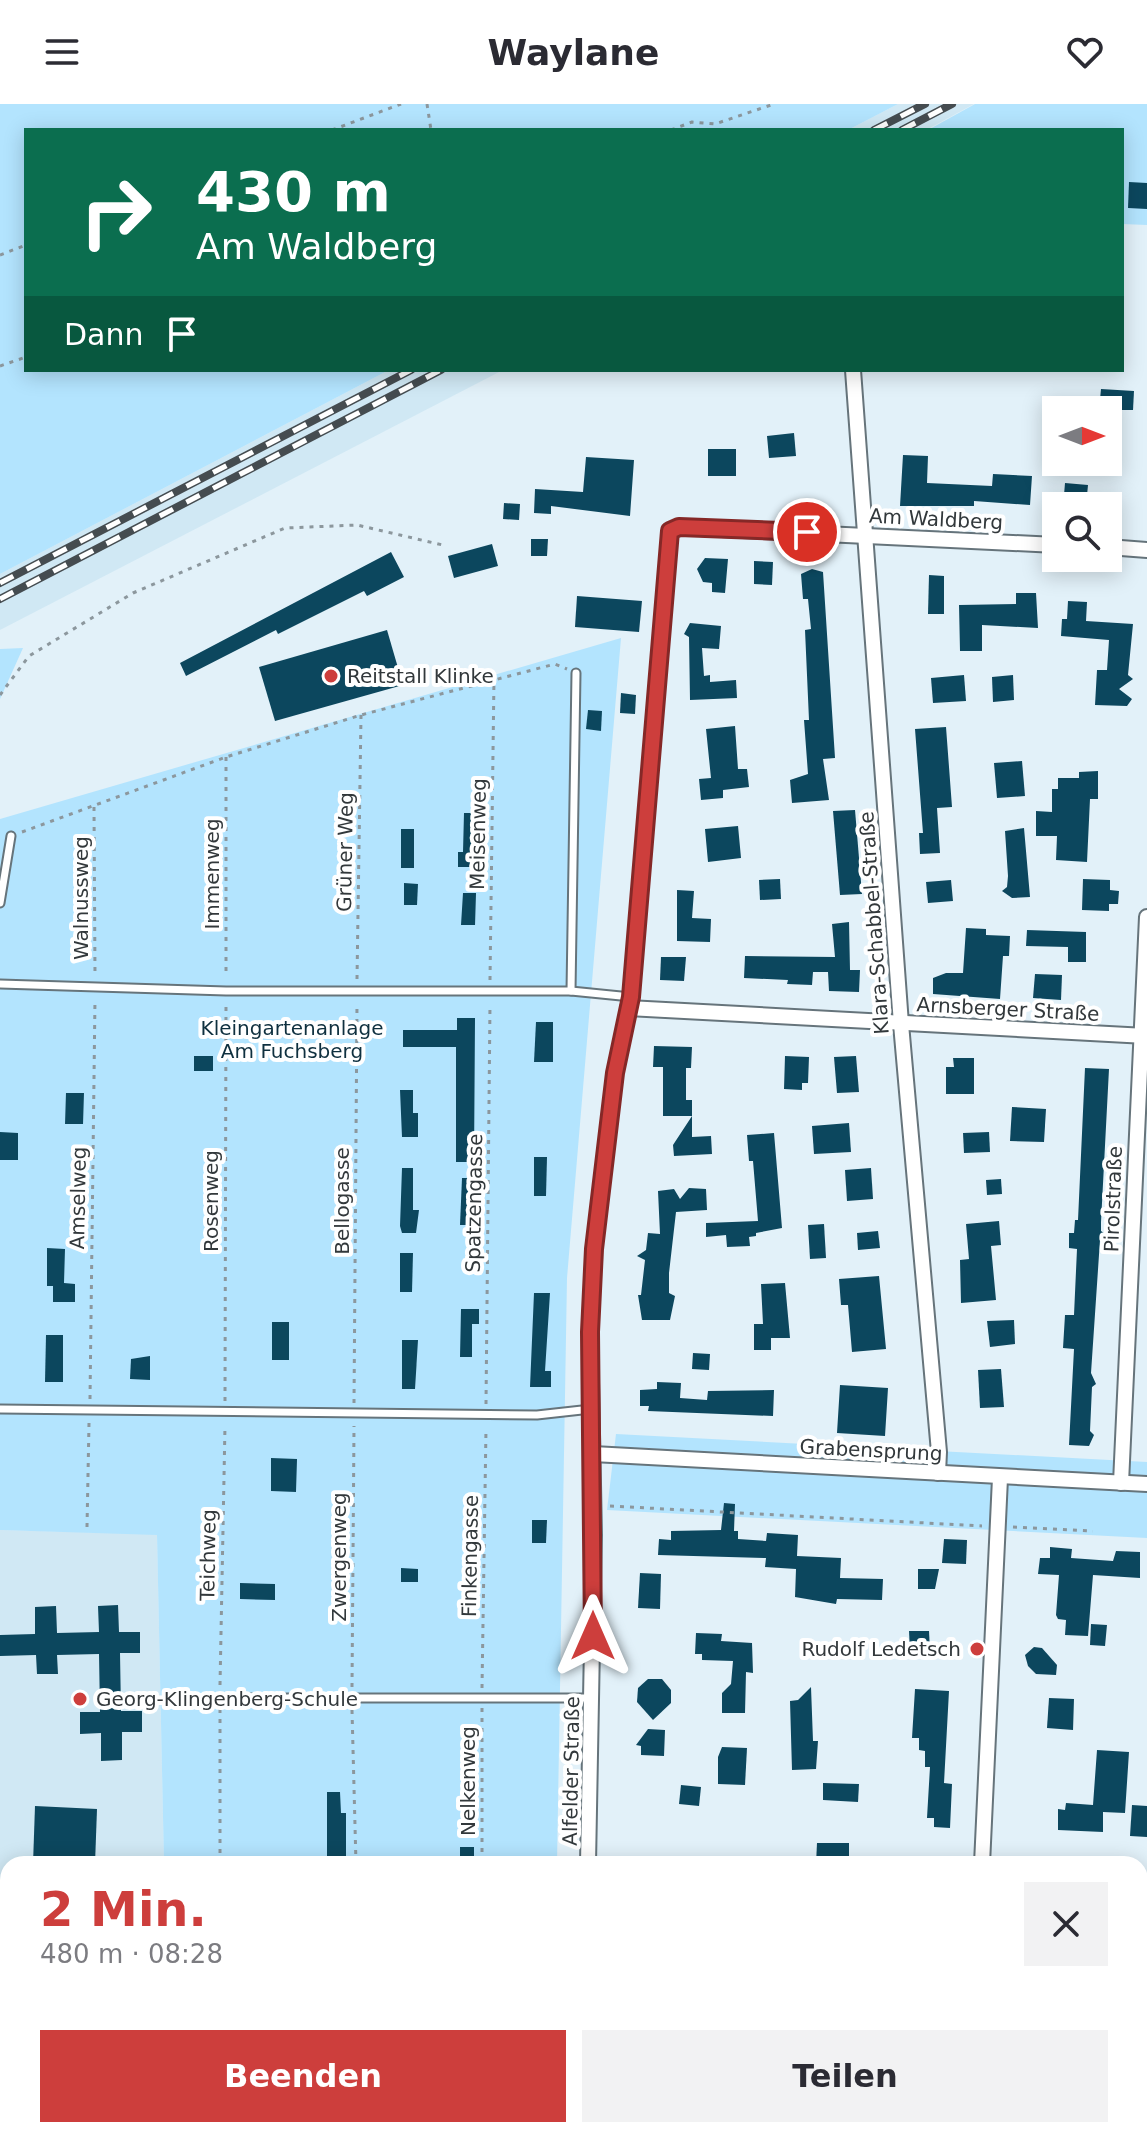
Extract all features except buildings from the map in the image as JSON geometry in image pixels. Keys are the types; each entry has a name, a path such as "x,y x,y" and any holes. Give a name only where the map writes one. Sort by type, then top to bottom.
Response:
{"street":[{"name":"Klara-Schabbel-Straße","path":"853,372 901,1024 939,1452 938,1473"},
{"name":"Am Waldberg","path":"670,531 679,527 1042,544"},
{"name":"Alfelder Straße","path":"588,1856 593,1698 591,1409 594,1249 615,1073 629,1002 670,531"},
{"path":"1122,548 1147,550"},
{"name":"Pirolstraße","path":"1121,1483 1144,1036 1147,917"},
{"name":"Arnsberger Straße","path":"629,1002 901,1024 1144,1036"},
{"name":"Grabensprung","path":"593,1454 1147,1484"},
{"path":"982,1856 1000,1478"}],"lane":[{"path":"571,991 576,673"},
{"path":"0,903 11,836"},
{"path":"0,984 226,991 571,991 629,1002"},
{"path":"0,1409 486,1415 537,1415 591,1409"},
{"path":"220,1698 593,1698"}],"path":[{"path":"337,128 401,104"},
{"path":"427,104 431,128"},
{"path":"676,128 692,122 715,124 774,104"},
{"path":"0,255 24,246"},
{"path":"0,366 24,358"},
{"path":"0,695 29,656 133,593 285,528 357,525 447,546"},
{"path":"11,836 226,757 361,715 494,677 555,664 576,673"},
{"name":"Meisenweg","path":"490,991 494,677"},
{"name":"Grüner Weg","path":"357,990 361,715"},
{"name":"Immenweg","path":"226,757 226,991"},
{"name":"Walnussweg","path":"94,807 95,988"},
{"name":"Amselweg","path":"87,1527 95,988"},
{"name":"Bellogasse","path":"354,1414 357,990"},
{"name":"Rosenweg","path":"225,1411 226,991"},
{"name":"Spatzengasse","path":"486,1415 490,991"},
{"name":"Teichweg","path":"220,1856 225,1411"},
{"name":"Zwergenweg","path":"354,1414 352,1700 356,1856"},
{"name":"Finkengasse","path":"482,1697 486,1415"},
{"path":"594,1506 1093,1531"},
{"name":"Nelkenweg","path":"482,1697 482,1856"}],"shaded area":[{"path":"898,104 974,104 930,128 852,128"},
{"path":"385,372 499,372 0,630 0,574"},
{"name":"Georg-Klingenberg-Schule","path":"0,1530 157,1534 164,1856 0,1856"}],"green space":[{"path":"0,104 898,104 852,128 24,128 24,372 385,372 0,574"},
{"path":"975,104 1147,104 1147,225 1124,224 1124,128 932,128"},
{"name":"Kleingartenanlage Am Fuchsberg","path":"621,638 567,1278 557,1856 164,1856 157,1535 0,1530 0,819"},
{"path":"23,648 0,699 0,649"},
{"path":"616,1434 1147,1462 1147,1538 607,1510"}],"railway":[{"path":"878,128 925,104"},
{"path":"906,128 952,104"},
{"path":"0,583 407,372"},
{"path":"0,599 437,372"}],"place":[{"name":"Reitstall Klinke","path":"331,676"},
{"name":"Rudolf Ledetsch","path":"977,1649"},
{"name":"Georg-Klingenberg-Schule","path":"80,1699"}],"route":[{"path":"593,1636 590,1332 594,1249 615,1073 631,997 670,531 679,527 807,532"}]}
